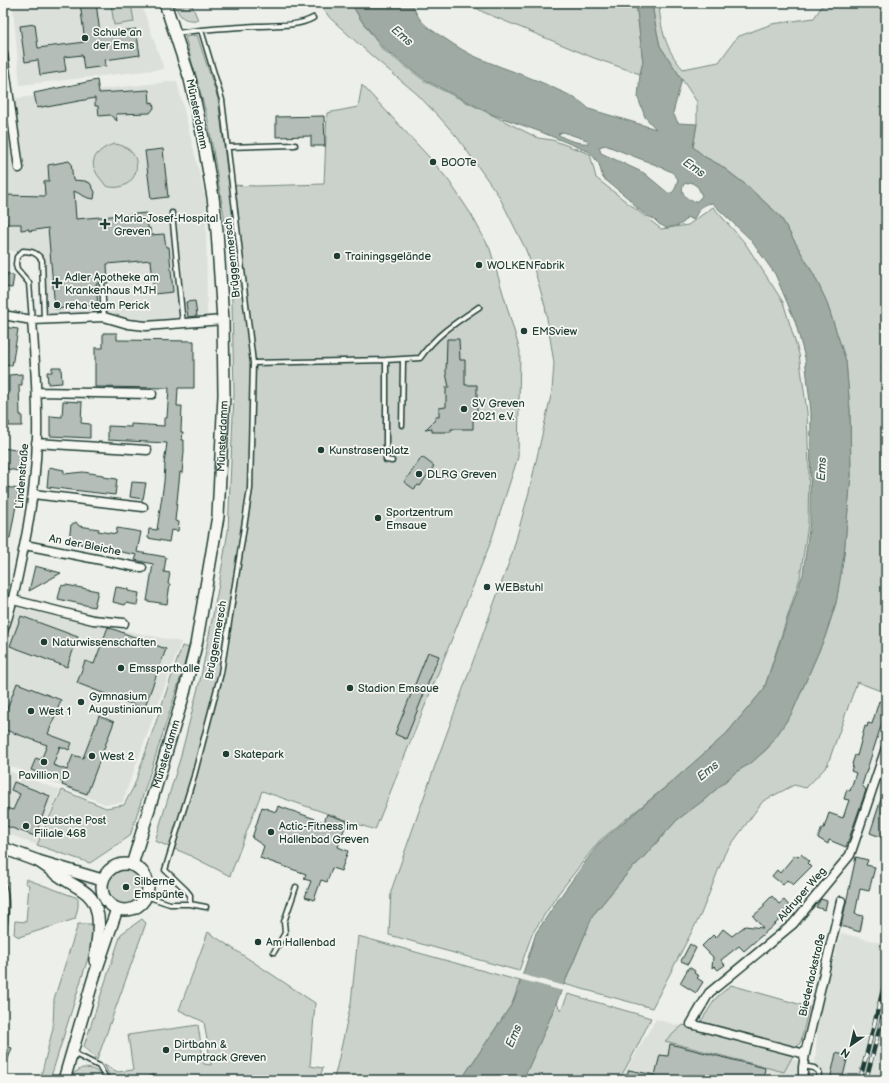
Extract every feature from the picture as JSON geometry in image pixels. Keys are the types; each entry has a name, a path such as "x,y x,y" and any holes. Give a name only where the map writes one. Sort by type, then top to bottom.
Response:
{"main road":[{"name":"Münsterdamm","path":"132,865 183,697 196,645 218,516 224,395 223,320 217,231 210,183 190,79 165,3"},
{"path":"3,848 38,861 102,880"},
{"path":"38,861 64,879 82,889 93,900 97,911 98,921 93,980"},
{"path":"124,863 132,865 139,868 144,873 147,880 148,888 143,902 138,907 131,910 117,909 110,906 102,894 102,880 105,874 110,868 117,865 124,863"},
{"path":"64,1080 93,980 117,909"}],"street":[{"path":"3,54 19,168"},
{"path":"3,315 32,320 104,317 128,324 146,326 223,320"},
{"name":"Lindenstraße","path":"3,631 14,599 25,545 33,494 37,392 32,320"},
{"path":"37,392 152,394"},
{"path":"36,443 147,450"},
{"path":"33,494 143,508"},
{"name":"An der Bleiche","path":"25,545 142,568"},
{"path":"14,599 93,620 124,623"},
{"name":"Aldruper Weg","path":"805,1054 691,1024 709,993 793,924 850,855 886,748"},
{"name":"Biederlackstraße","path":"803,1080 805,1054 841,901"}],"lane":[{"path":"176,34 201,30 292,24 308,21 313,18"},
{"name":"Brüggenmersch","path":"190,904 190,895 165,870 194,776 221,673 250,489 252,363 222,100 201,30"},
{"path":"228,147 295,145"},
{"path":"172,213 183,324"},
{"path":"32,320 29,284 17,270 16,264 18,257 23,251 30,251 37,254 42,260 44,320"},
{"path":"102,283 104,317"},
{"path":"252,363 403,360 420,358 426,349 443,332 479,307"},
{"path":"386,360 386,460 392,461"},
{"path":"402,425 403,360"},
{"path":"3,884 6,894 6,913 3,934"},
{"path":"274,952 285,933 284,922 296,887"},
{"path":"146,896 170,904 190,904 206,908"},
{"path":"71,1052 100,1066 107,1080"},
{"path":"803,1066 818,1070 818,1080"},
{"path":"148,1080 153,1078 154,1080"}],"shaded area":[{"name":"Schule an der Ems","path":"54,3 141,3 164,69 20,85 13,8 54,6"},
{"path":"111,3 131,3 134,22 114,25"},
{"path":"174,3 191,3 198,20 188,20 182,17"},
{"path":"319,3 351,3 361,20 382,49 426,82 538,138 552,140 590,154 596,178 661,229 688,225 713,207 745,243 783,302 799,354 807,412 809,469 808,524 800,578 764,689 726,734 674,780 599,841 558,894 532,934 519,971 389,935 391,891 512,554 529,492 552,391 554,363 545,306 536,275 525,248 499,196 457,137 417,94 330,18"},
{"path":"468,3 636,3 643,62 640,74 594,58 483,12"},
{"path":"652,3 659,3 661,21 668,47 683,69 719,62 737,37 772,24 814,18 824,3 886,3 886,352 881,370 886,374 886,693 857,682 827,766 806,788 794,785 763,801 725,853 701,914 652,1008 564,984 593,915 631,869 677,820 704,800 736,772 751,763 768,748 792,713 825,637 836,603 844,555 851,475 850,410 846,361 826,301 814,275 780,216 746,185 693,147 697,124 697,102 660,46"},
{"name":"Sportzentrum Emsaue","path":"197,35 218,99 229,185 257,186 324,184 327,113 358,107 362,85 429,157 449,181 471,214 490,249 520,351 518,457 490,544 375,830 262,791 230,876 187,854 155,841 180,759 201,676 228,531 234,393 231,258 208,120 185,37"},
{"name":"Maria-Josef-Hospital Greven","path":"177,81 206,200 207,316 149,322 105,315 45,319 42,260 3,248 3,105 7,99"},
{"path":"115,144 126,148 133,154 136,162 136,171 133,178 126,184 117,187 106,186 97,174 93,165 95,157 98,153 106,147"},
{"name":"Gymnasium Augustinianum","path":"17,608 181,642 122,803 105,804 3,763 3,626 10,627"},
{"path":"182,646 190,648 130,836 90,863 37,845 62,790 106,808 124,805 134,786"},
{"path":"3,769 60,790 36,845 3,832"},
{"path":"128,870 137,875 141,880 141,894 137,899 132,903 122,904 118,903 109,894 108,884 109,880 118,871"},
{"path":"26,879 78,898 78,907 75,919 19,937 14,934 15,921 26,922 29,885 25,883"},
{"path":"142,919 146,923 97,1060 84,1046 121,934"},
{"path":"78,924 93,924 92,945 50,1080 40,1080 53,1028 54,999"},
{"path":"208,932 315,1003 310,1066 323,1068 319,1080 156,1080 154,1076 142,1080 112,1080 104,1065 118,1072 133,1070 128,1035 198,1025 204,1064 211,1065 204,1022 179,1010"},
{"path":"841,933 886,944 886,1080 814,1080 818,1016"},
{"path":"358,936 520,981 512,1004 461,1080 333,1080 351,1003"},
{"path":"731,985 809,1007 801,1041 784,1072 665,1041 683,1025 696,1029 716,998"},
{"path":"568,994 651,1018 619,1080 523,1080 556,1002 561,1011"},
{"path":"656,1019 799,1061 800,1080 620,1080"},
{"path":"82,1068 90,1068 95,1070 104,1080 72,1080 74,1073"}],"water":[{"name":"Ems","path":"351,3 412,3 424,24 471,55 539,81 578,100 589,109 656,129 645,117 638,98 640,74 643,62 636,3 652,3 660,46 682,79 673,113 678,123 697,124 693,147 746,185 780,216 814,275 826,300 846,361 850,410 851,475 844,555 836,603 825,637 792,713 768,748 751,763 736,772 704,800 677,820 631,869 593,915 523,1080 461,1080 512,1004 536,933 599,843 726,734 764,689 803,574 810,522 811,412 805,358 795,321 775,274 750,239 712,203 700,208 694,220 687,217 684,222 679,225 667,228 659,224 638,209 628,198 603,178 599,164 590,152 494,115 427,81 383,48 361,20","holes":["563,132 587,140 589,143 573,141 558,134","605,145 672,172 678,179 675,189 672,193 668,193 644,173 601,153 599,147","691,182 698,187 702,196 694,202 689,199 683,193 682,190 684,184"]}],"pier":[{"path":"520,974 565,986 563,991 519,979"}],"building":[{"path":"80,3 96,3 100,33 136,29 140,55 105,60 106,66 84,69 82,55 64,57 66,71 40,75 38,60 25,62 20,26 35,24 38,48 85,42"},
{"path":"97,80 99,93 149,90 150,103 153,102 154,108 150,113 116,114 117,121 110,115 99,116 98,106 95,106 95,98 37,108 34,93"},
{"path":"324,116 325,146 311,146 311,136 276,137 276,117"},
{"path":"163,149 168,197 151,199 145,151"},
{"path":"69,161 71,163 73,180 90,183 95,192 94,199 88,198 74,191 76,219 147,213 148,228 150,228 151,235 164,234 166,247 169,247 173,292 154,294 151,260 107,264 108,283 101,280 99,284 96,284 98,305 55,309 48,228 29,231 29,229 21,230 21,224 3,224 3,195 45,196 44,181 49,181 48,165"},
{"path":"7,273 14,276 12,288 5,287"},
{"path":"195,301 197,316 188,317 186,302"},
{"path":"3,327 18,329 12,366 3,365"},
{"path":"103,333 117,333 117,340 194,341 194,388 178,388 177,406 182,406 181,432 183,432 182,440 184,440 184,452 182,473 180,472 175,521 179,522 178,531 171,530 169,542 148,538 149,529 157,530 164,482 164,464 167,443 108,440 108,426 131,427 131,424 164,426 164,418 167,418 169,388 95,387 95,348 103,348"},
{"name":"SV Greven 2021 e.V.","path":"447,339 459,339 460,360 465,360 465,385 477,385 477,417 473,417 473,429 451,429 451,432 432,432 432,429 425,430 435,420 434,417 439,417 439,408 446,407 446,387 449,387 446,373"},
{"path":"52,367 61,367 62,383 48,384 47,372 52,372"},
{"path":"22,374 22,385 19,385 22,426 9,426 9,422 3,418 3,394 9,394 9,375"},
{"path":"63,401 82,402 81,423 90,424 90,438 50,436 50,416 62,417"},
{"path":"3,448 22,451 18,471 3,468"},
{"name":"DLRG Greven","path":"422,457 434,466 420,486 418,485 414,489 404,482"},
{"path":"49,467 64,470 64,474 83,472 117,479 115,495 47,487"},
{"path":"132,482 146,483 143,499 130,497"},
{"path":"3,488 19,489 10,538 3,537"},
{"path":"76,522 79,526 99,529 98,531 116,534 117,528 141,532 137,552 166,557 164,572 170,573 167,604 147,601 153,564 135,560 137,555 80,544 81,542 69,540 71,525"},
{"path":"35,566 61,573 29,591"},
{"path":"66,585 98,591 94,607 58,599 61,586"},
{"path":"116,587 139,593 137,605 126,603 125,605 113,602"},
{"name":"Naturwissenschaften","path":"21,616 78,637 67,667 10,646"},
{"name":"Emssporthalle","path":"108,627 166,649 144,709 77,683 85,661 94,664"},
{"path":"428,652 439,656 406,739 395,734"},
{"path":"17,683 61,700 48,734 72,743 69,750 60,746 53,765 67,770 73,755 83,758 99,716 114,722 87,794 62,785 63,782 31,770 36,758 41,760 47,745 3,729 3,719"},
{"path":"879,701 886,704 886,719 884,723 882,723 862,785 866,790 849,839 846,847 829,840 828,844 818,838 822,828 824,828 829,813 843,818 849,800 844,799 847,789 850,791 856,773 851,771 852,764 855,755 857,756 865,726 867,727 868,723 872,724"},
{"path":"14,782 50,796 35,836 3,825 3,807 13,810 20,794 11,790"},
{"path":"884,790 886,790 886,839 870,833"},
{"path":"278,806 324,822 327,814 347,821 338,847 348,851 341,871 332,868 327,882 321,880 314,900 305,897 311,881 304,879 306,874 260,858 264,846 252,838 262,807 276,812"},
{"path":"801,854 809,861 807,863 811,867 793,885 787,880 783,885 772,876 777,870 780,873 795,855 798,857"},
{"path":"856,857 868,860 866,865 875,867 869,891 860,889 855,914 863,916 860,932 841,926"},
{"path":"772,896 779,904 784,900 792,909 744,951 739,946 721,960 725,965 718,970 714,966 712,968 713,957 702,946 713,935 716,938 723,929 732,936 745,926 763,928 753,916 765,906 763,905"},
{"path":"821,899 827,901 825,910 816,907"},
{"path":"690,944 696,948 688,964 681,961"},
{"path":"689,967 699,976 697,978 703,982 696,993 680,983"},
{"path":"670,1044 765,1068 763,1080 624,1080 629,1070 655,1075 660,1055 668,1056"},
{"path":"3,1045 12,1048 4,1070 3,1070"},
{"path":"836,1053 848,1056 842,1080 830,1080"}],"railway":[{"path":"860,1080 886,978"},
{"path":"866,1080 886,1003"}],"place":[{"name":"Schule an der Ems","path":"85,38"},
{"name":"BOOTe","path":"433,162"},
{"name":"Maria-Josef-Hospital Greven","path":"105,224"},
{"name":"Trainingsgelände","path":"337,256"},
{"name":"WOLKENFabrik","path":"479,265"},
{"name":"Adler Apotheke am Krankenhaus MJH","path":"57,283"},
{"name":"reha team Perick","path":"57,305"},
{"name":"EMSview","path":"524,331"},
{"name":"SV Greven 2021 e.V.","path":"464,409"},
{"name":"Kunstrasenplatz","path":"321,450"},
{"name":"DLRG Greven","path":"419,474"},
{"name":"Sportzentrum Emsaue","path":"378,518"},
{"name":"WEBstuhl","path":"487,587"},
{"name":"Naturwissenschaften","path":"44,642"},
{"name":"Emssporthalle","path":"121,668"},
{"name":"Stadion Emsaue","path":"350,688"},
{"name":"Gymnasium Augustinianum","path":"81,702"},
{"name":"West 1","path":"31,711"},
{"name":"Skatepark","path":"226,754"},
{"name":"West 2","path":"92,756"},
{"name":"Pavillion D","path":"44,762"},
{"name":"Deutsche Post Filiale 468","path":"26,826"},
{"name":"Actic-Fitness im Hallenbad Greven","path":"271,832"},
{"name":"Silberne Emspünte","path":"126,887"},
{"name":"Am Hallenbad","path":"258,942"},
{"name":"Dirtbahn & Pumptrack Greven","path":"166,1050"}]}
